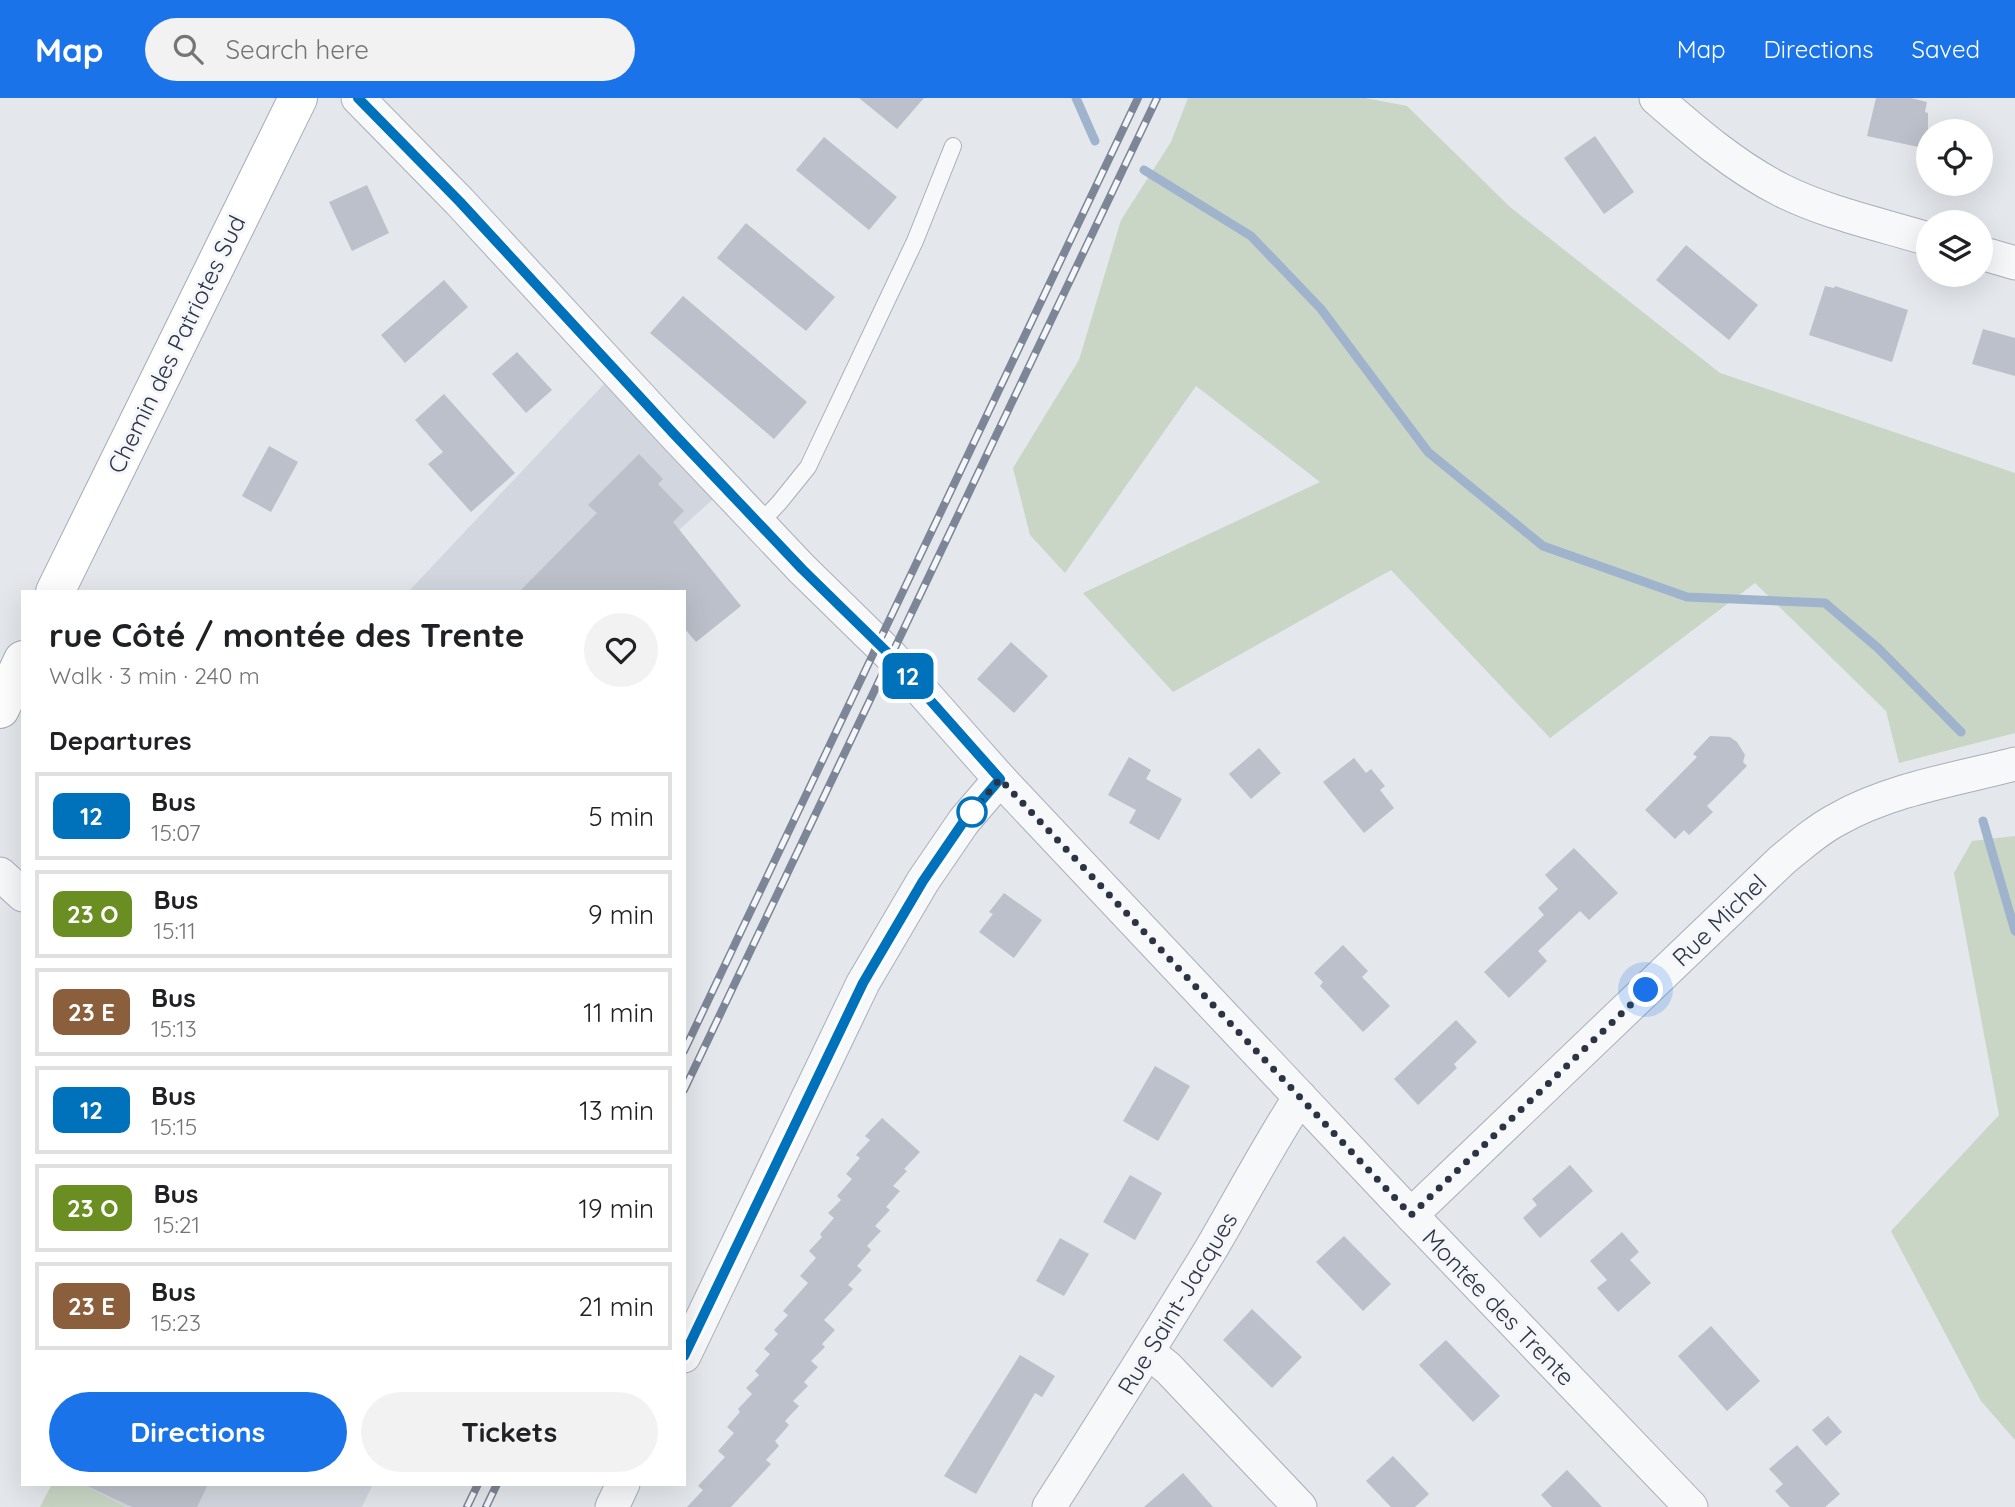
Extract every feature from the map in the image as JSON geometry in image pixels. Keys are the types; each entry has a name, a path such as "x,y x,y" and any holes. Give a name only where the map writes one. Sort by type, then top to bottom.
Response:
{"main road":[{"name":"Chemin des Patriotes Sud","path":"56,590 298,98"},
{"path":"0,709 21,664"}],"street":[{"name":"Montée des Trente","path":"358,98 470,213 759,524 891,656 1000,779 1691,1507"},
{"path":"1656,98 1723,154 1782,190 1824,208 1916,235"},
{"path":"1993,257 2015,263"},
{"name":"Rue Michel","path":"1411,1215 1781,861 1815,834 1857,809 1894,796 2015,764"},
{"path":"686,1352 863,983 923,881 964,821 1000,779"},
{"path":"0,874 21,893"},
{"name":"Rue Saint-Jacques","path":"1049,1507 1148,1352 1300,1097"},
{"path":"1148,1352 1168,1368 1300,1507"},
{"path":"612,1507 622,1486"}],"lane":[{"path":"759,524 808,467 915,241 953,146"}],"shaded area":[{"path":"604,384 713,499 613,590 410,590"},
{"path":"87,1486 372,1486 362,1507 126,1507"}],"green space":[{"path":"1188,98 1365,98 1407,106 1510,207 1720,373 2015,473 2015,733 1899,763 1886,711 1755,583 1550,738 1391,570 1173,692 1083,593 1320,482 1196,386 1065,573 1030,535 1013,468 1079,360 1121,220 1171,142"},
{"path":"2015,836 2015,1440 1981,1401 1891,1231 1999,1115 1954,873 1972,841"},
{"path":"51,1486 87,1486 126,1507 40,1507"}],"building":[{"path":"859,98 924,98 897,129"},
{"path":"1876,98 1911,98 1927,102 1925,112 1928,113 1928,119 1916,119 1916,146 1867,136"},
{"path":"1595,136 1634,192 1604,214 1564,158"},
{"path":"824,137 897,197 869,230 796,170"},
{"path":"367,185 389,233 352,251 329,202"},
{"path":"746,223 835,297 806,331 717,258"},
{"path":"1686,245 1758,305 1729,340 1656,280"},
{"path":"444,280 468,307 405,363 381,335"},
{"path":"1825,286 1835,286 1908,310 1892,362 1809,335"},
{"path":"683,296 807,402 774,439 650,333"},
{"path":"1983,329 2015,338 2015,376 1972,364"},
{"path":"517,352 552,390 526,413 492,374"},
{"path":"444,394 515,473 471,512 428,464 443,452 415,420"},
{"path":"269,446 298,462 271,512 242,496"},
{"path":"639,454 663,479 658,484 684,511 673,522 741,606 696,642 686,630 686,590 521,590 597,513 588,505"},
{"path":"1011,642 1048,676 1014,713 977,679"},
{"path":"1710,736 1730,737 1737,742 1745,755 1743,762 1747,766 1707,806 1713,812 1689,835 1684,830 1675,839 1645,810 1697,757 1693,754"},
{"path":"1259,748 1281,773 1251,799 1229,774"},
{"path":"1129,757 1151,770 1146,779 1182,799 1159,840 1129,823 1136,810 1108,795"},
{"path":"1354,758 1366,773 1371,769 1385,786 1380,790 1394,808 1364,833 1323,782"},
{"path":"1574,848 1618,893 1589,920 1580,911 1538,951 1547,961 1509,998 1484,972 1544,915 1538,908 1558,889 1545,875"},
{"path":"1004,893 1042,920 1014,958 979,932 993,914 989,912"},
{"path":"1343,945 1368,971 1362,977 1390,1006 1363,1032 1320,986 1323,982 1314,973"},
{"path":"1456,1020 1477,1042 1454,1064 1457,1068 1418,1105 1394,1079"},
{"path":"1155,1066 1190,1086 1158,1141 1123,1121"},
{"path":"882,1118 920,1152 893,1186 900,1191 886,1207 890,1210 875,1226 881,1231 867,1246 871,1250 857,1266 862,1270 848,1285 853,1289 824,1320 835,1330 822,1344 825,1347 811,1361 818,1367 804,1382 808,1386 793,1401 799,1406 785,1421 789,1425 775,1441 779,1446 766,1460 771,1464 731,1507 687,1507 703,1490 698,1486 725,1457 718,1451 734,1433 727,1427 740,1412 738,1409 752,1394 746,1388 759,1375 755,1371 770,1354 764,1349 778,1334 774,1330 788,1315 783,1311 808,1283 800,1276 816,1258 809,1251 834,1218 828,1213 841,1200 837,1196 852,1179 846,1174 860,1158 856,1155 870,1140 865,1136"},
{"path":"1570,1165 1593,1191 1540,1238 1523,1218 1537,1205 1532,1199"},
{"path":"1130,1175 1162,1193 1135,1240 1103,1222"},
{"path":"1622,1232 1639,1252 1630,1260 1651,1283 1618,1312 1597,1288 1607,1280 1590,1261"},
{"path":"1344,1236 1391,1284 1363,1311 1316,1262"},
{"path":"1060,1238 1089,1254 1064,1296 1036,1281"},
{"path":"1252,1309 1302,1357 1272,1388 1223,1340"},
{"path":"1711,1326 1760,1381 1727,1411 1678,1356"},
{"path":"1446,1340 1500,1396 1473,1422 1419,1365"},
{"path":"1020,1355 1055,1376 1042,1397 1035,1393 976,1494 944,1476"},
{"path":"1828,1416 1842,1432 1826,1446 1812,1430"},
{"path":"1797,1445 1840,1494 1825,1507 1790,1507 1775,1491 1783,1484 1769,1469"},
{"path":"1393,1456 1429,1494 1415,1507 1391,1507 1366,1481"},
{"path":"1567,1470 1602,1507 1552,1507 1541,1495"},
{"path":"1183,1473 1213,1507 1144,1507"},
{"path":"87,1486 207,1486 197,1507 132,1507"}],"waterway":[{"path":"1076,98 1095,141"},
{"path":"1144,170 1251,236 1321,309 1428,452 1543,546 1687,597 1825,603 1878,648 1961,732"},
{"path":"1983,821 2015,931"}],"railway":[{"path":"686,1047 1138,98"},
{"path":"686,1086 1157,98"},
{"path":"467,1507 477,1486"},
{"path":"486,1507 496,1486"}],"bus line":[{"name":"12","path":"358,98 460,202 802,569 891,656 1000,779 964,821 923,881 863,983 686,1352"}],"route":[{"path":"972,812 964,821 1000,779 1411,1215 1646,990"}]}
